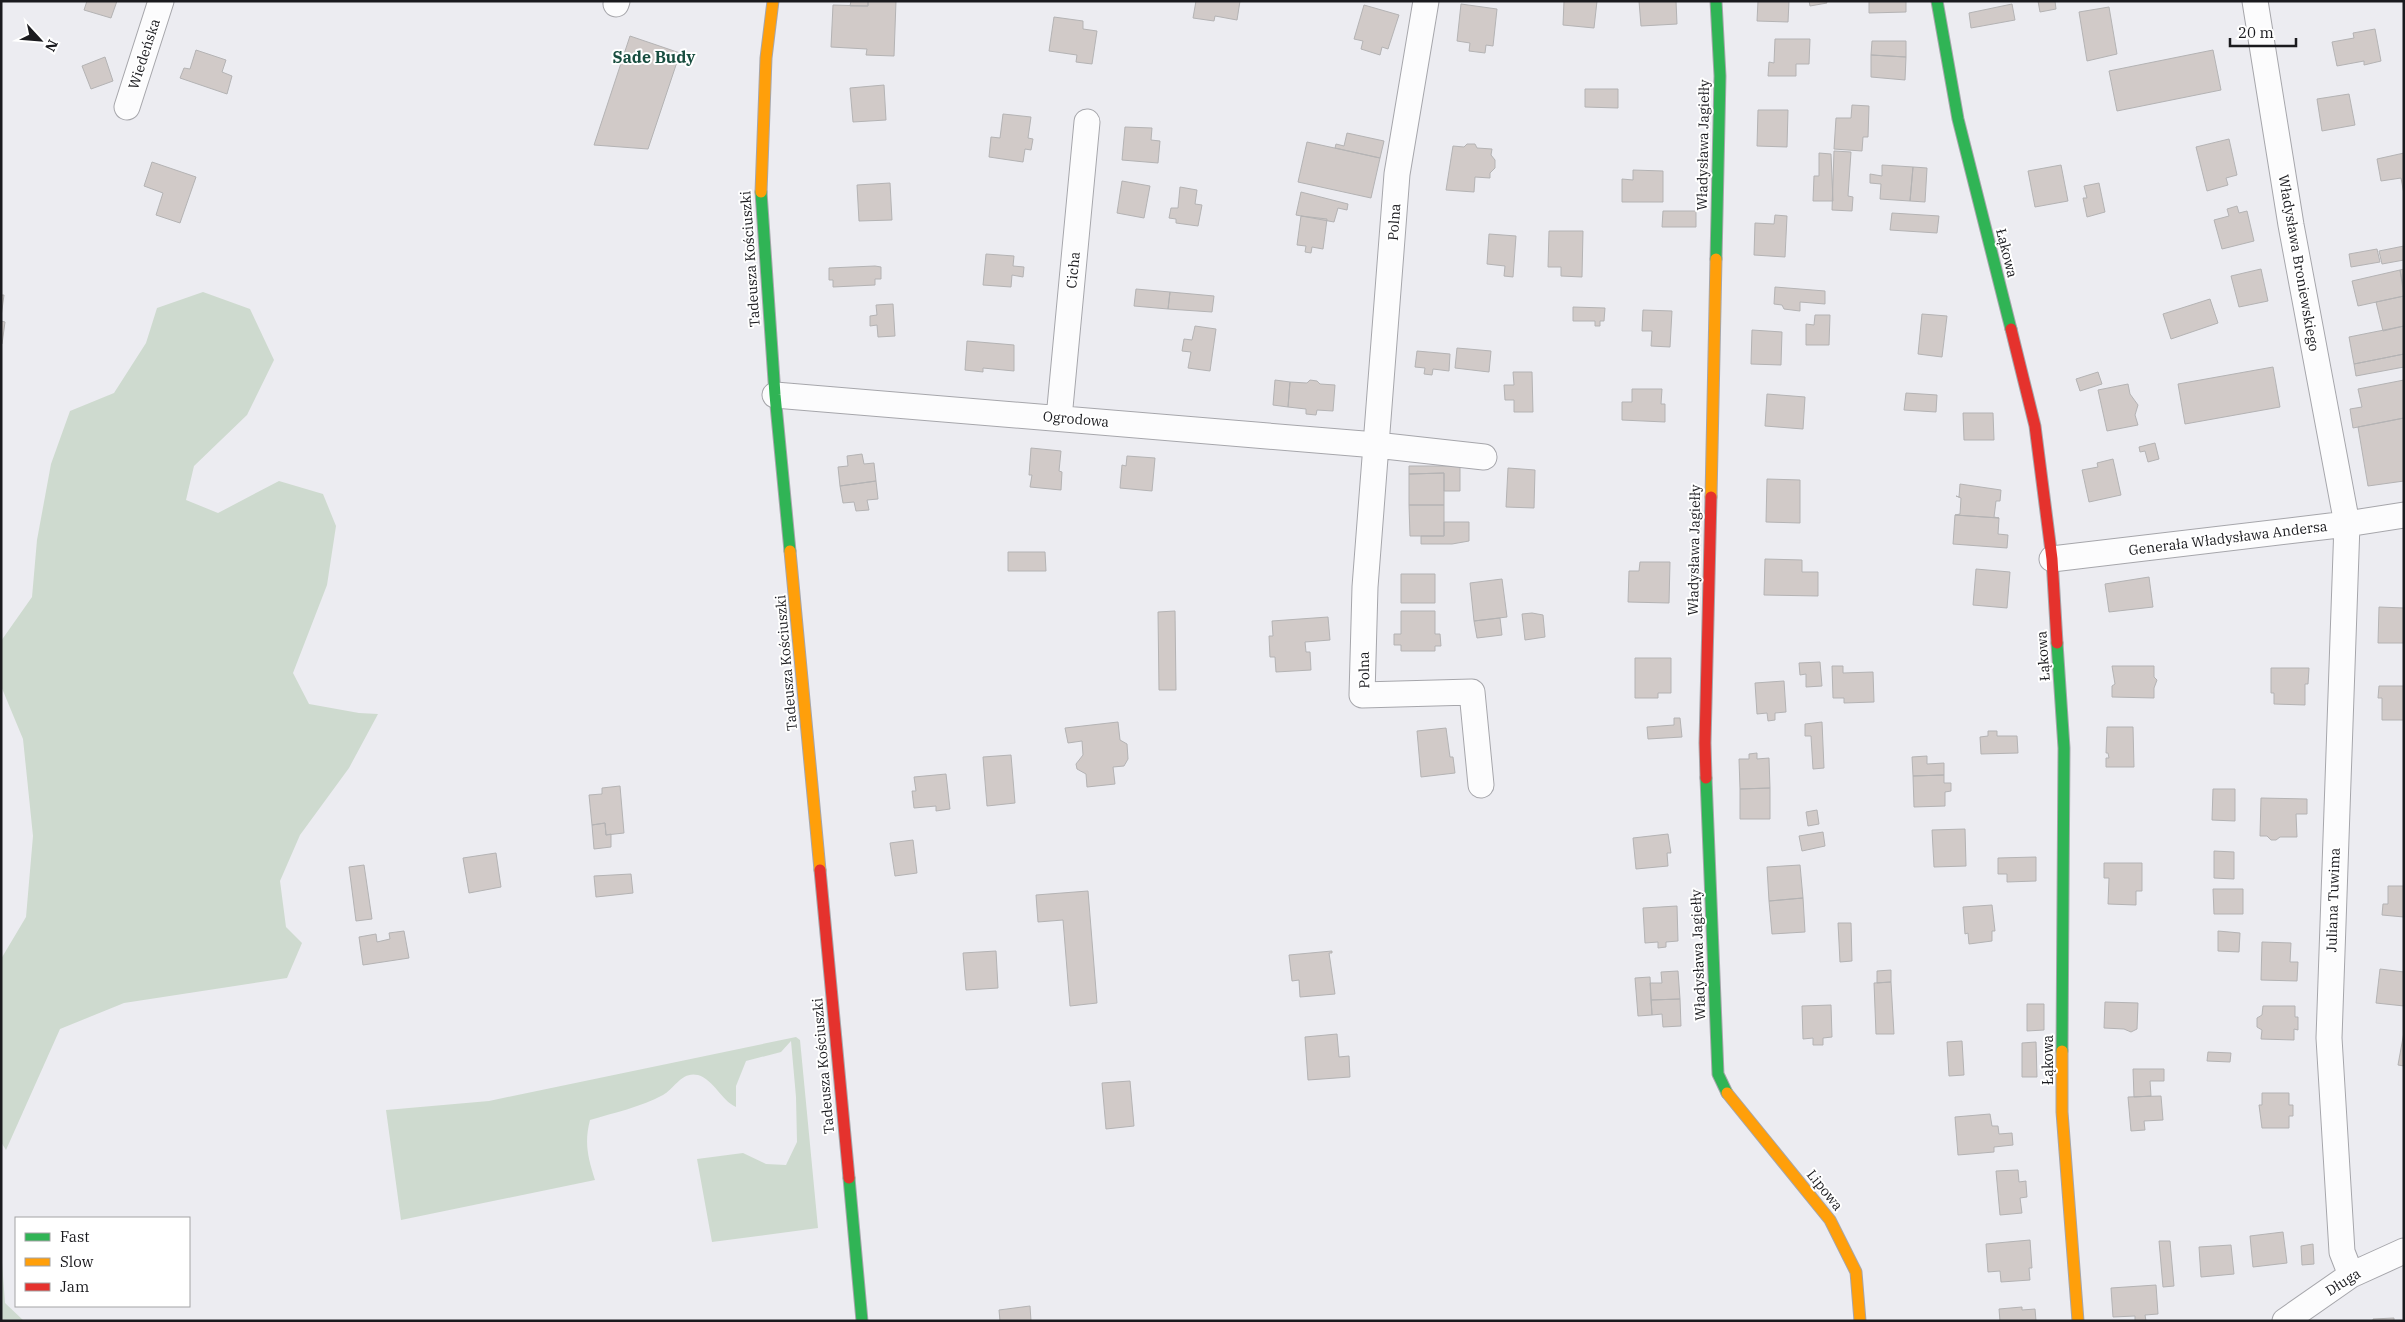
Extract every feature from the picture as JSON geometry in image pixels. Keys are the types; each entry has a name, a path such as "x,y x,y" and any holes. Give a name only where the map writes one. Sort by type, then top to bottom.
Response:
{"street":[{"name":"Wiedeńska","path":"127,107 160,1"},
{"name":"Tadeusza Kościuszki","path":"773,1 766,58 760,181 776,395 862,1321"},
{"name":"Polna","path":"1426,1 1397,174 1365,587 1362,695 1472,692 1481,785"},
{"name":"Władysława Jagiełły","path":"1716,1 1720,76 1705,743 1718,1074 1728,1096"},
{"name":"Łąkowa","path":"1937,1 1958,119 2035,426 2052,559 2064,748 2062,1112 2078,1321"},
{"name":"Władysława Broniewskiego","path":"2255,1 2291,225 2347,524"},
{"name":"Cicha","path":"1059,418 1087,122"},
{"name":"Ogrodowa","path":"776,395 805,400 1059,418 1376,445"},
{"path":"1376,445 1484,457"},
{"name":"Generała Władysława Andersa","path":"2052,559 2347,524 2404,515"},
{"name":"Juliana Tuwima","path":"2347,524 2338,738 2330,1038 2342,1252 2351,1275"},
{"name":"Lipowa","path":"1728,1096 1830,1220 1856,1272 1860,1321"},
{"name":"Długa","path":"2285,1321 2351,1275 2404,1250"}],"shaded area":[{"path":"203,292 250,309 274,360 247,415 194,466 186,500 218,513 279,481 323,494 336,526 327,585 293,673 309,704 359,713 378,714 349,768 300,835 280,881 286,927 302,943 287,978 124,1003 60,1029 6,1150 1,1142 1,959 26,917 33,836 23,739 1,686 1,641 32,597 37,540 51,464 70,411 114,393 146,343 157,308"},
{"path":"796,1037 800,1040 818,1228 712,1242 697,1159 743,1153 766,1164 786,1165 797,1142 796,1097 791,1041 781,1052 746,1061 736,1086 736,1107 726,1100 709,1081 692,1074 687,1075 663,1095 646,1103 590,1120 587,1136 588,1150 595,1180 401,1220 386,1110 489,1101"},
{"path":"1,1249 5,1303 24,1321 1,1321"}],"building":[{"path":"87,1 117,1 111,18 84,10"},
{"path":"851,1 868,1 868,6 850,6"},
{"path":"868,1 896,1 894,56 866,55 867,49 831,47 833,5 868,6"},
{"path":"1196,1 1240,1 1237,20 1215,16 1214,21 1193,18"},
{"path":"1564,1 1597,1 1594,28 1563,25"},
{"path":"1639,1 1676,1 1677,24 1641,26"},
{"path":"1758,1 1789,1 1788,22 1757,21"},
{"path":"1809,1 1826,1 1827,3 1810,6"},
{"path":"1869,1 1906,1 1906,12 1869,13"},
{"path":"2038,1 2055,1 2056,9 2040,12"},
{"path":"1461,4 1497,9 1493,46 1486,45 1485,53 1469,51 1470,43 1457,41"},
{"path":"2012,4 2015,20 1971,28 1969,13"},
{"path":"1364,5 1399,15 1388,49 1382,47 1380,55 1361,49 1363,41 1354,39"},
{"path":"2109,7 2117,54 2087,61 2079,12"},
{"path":"1054,17 1083,21 1083,29 1097,31 1092,64 1076,62 1077,55 1049,51"},
{"path":"2375,29 2381,61 2364,65 2364,61 2337,66 2332,42 2354,38 2353,33"},
{"path":"630,36 680,53 648,149 594,145"},
{"path":"1775,39 1810,39 1809,64 1796,64 1796,76 1768,76 1769,62 1774,63"},
{"path":"1872,41 1906,41 1906,57 1871,55"},
{"path":"196,50 226,60 222,72 232,76 227,94 180,78 184,68 190,69"},
{"path":"2213,50 2221,90 2117,111 2109,71"},
{"path":"1871,55 1906,57 1905,80 1871,77"},
{"path":"105,57 113,81 91,89 82,66"},
{"path":"884,85 886,120 853,122 850,88"},
{"path":"1585,89 1618,89 1618,108 1585,107"},
{"path":"2349,94 2355,125 2322,131 2317,99"},
{"path":"1852,105 1869,106 1868,137 1863,137 1862,151 1834,149 1836,118 1851,118"},
{"path":"1758,110 1788,110 1787,147 1757,146"},
{"path":"1003,114 1031,117 1028,138 1033,139 1031,150 1025,149 1023,162 989,157 991,137 1000,138"},
{"path":"1125,127 1152,128 1151,140 1160,141 1158,163 1122,160"},
{"path":"1347,133 1384,141 1380,158 1335,148 1336,144 1344,146"},
{"path":"2229,139 2237,175 2226,178 2228,185 2207,191 2196,147"},
{"path":"1307,142 1380,158 1371,198 1298,182"},
{"path":"1467,144 1475,144 1477,148 1492,149 1491,155 1495,160 1495,168 1490,173 1490,178 1475,177 1474,192 1446,190 1453,146 1464,147"},
{"path":"1834,151 1851,152 1848,196 1853,197 1852,211 1832,210"},
{"path":"1819,153 1831,154 1833,201 1813,201 1814,176 1819,176"},
{"path":"2404,153 2404,194 2401,178 2381,181 2377,159"},
{"path":"152,162 196,177 180,223 156,215 163,193 144,186"},
{"path":"1882,165 1913,167 1910,201 1880,199 1881,184 1870,183 1870,174 1882,176"},
{"path":"2061,165 2068,201 2035,207 2028,171"},
{"path":"1913,167 1927,168 1925,202 1910,201"},
{"path":"1633,170 1663,171 1663,202 1622,202 1622,179 1633,180"},
{"path":"1122,181 1150,186 1144,218 1117,213"},
{"path":"890,183 892,220 859,221 857,185"},
{"path":"2099,183 2105,212 2087,217 2083,198 2087,198 2084,186"},
{"path":"1180,187 1197,190 1195,204 1202,205 1198,226 1176,223 1176,219 1169,218 1171,208 1178,208"},
{"path":"1301,192 1348,204 1347,210 1338,208 1334,222 1296,215"},
{"path":"2237,206 2239,213 2247,211 2254,241 2222,249 2214,220 2229,216 2227,209"},
{"path":"1663,211 1696,211 1696,227 1662,227"},
{"path":"1892,213 1939,216 1937,233 1890,230"},
{"path":"1775,215 1787,216 1785,257 1754,255 1755,223 1774,224"},
{"path":"1301,216 1327,219 1323,249 1312,247 1311,253 1305,252 1306,246 1297,245"},
{"path":"1549,231 1583,231 1582,277 1561,276 1561,267 1548,267"},
{"path":"1489,234 1516,236 1513,277 1504,276 1505,266 1487,264"},
{"path":"2404,246 2404,260 2382,264 2379,251"},
{"path":"2377,249 2380,262 2351,267 2349,254"},
{"path":"986,254 1014,256 1013,266 1024,267 1023,277 1012,275 1011,287 983,285"},
{"path":"881,267 881,279 875,279 875,285 833,287 833,280 829,280 829,268"},
{"path":"2261,269 2268,301 2239,307 2231,276"},
{"path":"2404,269 2404,290 2400,270"},
{"path":"2400,270 2404,296 2358,306 2352,281"},
{"path":"1775,287 1825,291 1825,304 1800,302 1800,311 1784,309 1782,305 1774,304"},
{"path":"1136,289 1170,292 1168,309 1134,306"},
{"path":"1170,292 1214,296 1212,312 1168,309"},
{"path":"1,295 4,295 1,317"},
{"path":"2404,296 2404,326 2383,331 2376,302"},
{"path":"2210,299 2218,323 2171,339 2163,314"},
{"path":"893,304 895,336 878,337 877,325 870,326 870,316 877,315 876,305"},
{"path":"1573,307 1605,308 1604,321 1600,321 1600,326 1595,326 1595,321 1573,321"},
{"path":"1643,310 1672,311 1670,347 1651,346 1652,331 1642,331"},
{"path":"1922,314 1947,316 1942,357 1918,354"},
{"path":"1815,315 1830,315 1829,345 1806,345 1806,324 1814,325"},
{"path":"1,321 5,322 2,344 1,344"},
{"path":"1195,326 1216,329 1210,371 1188,368 1191,352 1182,351 1184,339 1192,340"},
{"path":"2404,326 2404,354 2354,364 2349,337"},
{"path":"1752,330 1782,332 1781,365 1751,364"},
{"path":"967,341 1014,345 1014,371 983,368 983,372 965,370"},
{"path":"1457,348 1491,351 1489,372 1455,368"},
{"path":"1417,351 1450,354 1449,371 1433,369 1432,375 1424,374 1425,368 1415,367"},
{"path":"2404,354 2404,367 2356,376 2354,364"},
{"path":"2273,367 2280,407 2185,424 2178,384"},
{"path":"1513,372 1532,372 1533,412 1514,412 1514,400 1505,400 1504,385 1514,385"},
{"path":"2098,372 2102,384 2080,391 2076,379"},
{"path":"1275,380 1290,382 1288,407 1273,405"},
{"path":"1310,380 1317,381 1320,384 1335,385 1333,411 1317,410 1316,415 1306,414 1306,409 1288,407 1290,382 1307,383"},
{"path":"2404,380 2404,418 2353,428 2350,409 2362,407 2358,389"},
{"path":"2128,384 2130,394 2138,405 2135,415 2138,425 2107,431 2098,390"},
{"path":"1632,389 1662,389 1661,404 1665,404 1665,422 1622,420 1622,402 1632,402"},
{"path":"1906,393 1937,395 1936,412 1904,410"},
{"path":"1767,394 1805,397 1803,429 1765,426"},
{"path":"1963,413 1993,413 1994,440 1964,440"},
{"path":"2404,418 2404,481 2368,486 2358,427"},
{"path":"2155,443 2159,459 2148,462 2145,451 2140,452 2139,447"},
{"path":"1031,448 1061,451 1059,471 1062,472 1061,490 1030,487 1032,475 1029,475"},
{"path":"862,454 864,464 874,463 876,481 840,486 838,467 848,466 847,456"},
{"path":"1127,456 1155,458 1152,491 1120,488 1122,465 1126,466"},
{"path":"2113,459 2121,495 2089,502 2082,470 2098,467 2097,463"},
{"path":"1409,466 1460,466 1460,491 1444,491 1444,473 1409,474"},
{"path":"1508,468 1535,470 1534,508 1506,507"},
{"path":"1444,473 1444,505 1409,505 1409,474"},
{"path":"1767,479 1800,480 1800,523 1766,522"},
{"path":"876,481 878,499 867,500 869,510 856,511 854,502 843,503 840,486"},
{"path":"1960,484 2001,490 2000,501 1996,501 1994,517 1999,518 1955,515 1960,514 1961,498 1956,496 1959,497"},
{"path":"1409,505 1444,505 1444,536 1410,536"},
{"path":"1955,515 1999,518 1998,534 2008,535 2007,548 1953,544"},
{"path":"1444,522 1469,522 1469,541 1452,544 1421,544 1421,536 1444,536"},
{"path":"1008,552 1045,552 1046,571 1008,571"},
{"path":"1765,559 1802,560 1802,572 1818,572 1818,596 1764,595"},
{"path":"1640,562 1670,562 1669,603 1628,602 1629,571 1639,571"},
{"path":"1976,569 2010,572 2007,608 1973,605"},
{"path":"1401,574 1435,574 1435,603 1401,603"},
{"path":"2149,577 2153,607 2109,612 2105,584"},
{"path":"1502,579 1507,617 1474,621 1470,583"},
{"path":"2379,607 2404,608 2404,643 2378,643"},
{"path":"1175,611 1176,690 1159,690 1158,612"},
{"path":"1401,611 1435,611 1435,634 1440,634 1441,646 1435,646 1435,651 1401,651 1401,645 1394,645 1394,634 1401,634"},
{"path":"1522,614 1543,615 1545,637 1525,640"},
{"path":"1328,617 1330,640 1305,642 1306,652 1310,652 1311,670 1276,672 1275,657 1270,657 1269,636 1273,636 1272,621"},
{"path":"1500,618 1502,635 1477,638 1474,621"},
{"path":"1635,658 1671,658 1671,693 1658,693 1658,698 1635,698"},
{"path":"1820,662 1822,686 1806,687 1806,674 1800,675 1799,663"},
{"path":"1832,666 1843,666 1843,673 1873,672 1874,702 1844,703 1844,698 1833,698"},
{"path":"2112,666 2154,666 2154,677 2157,680 2154,688 2154,698 2112,697 2112,686 2115,684"},
{"path":"2271,668 2309,668 2308,684 2305,684 2305,705 2274,704 2274,693 2271,693"},
{"path":"1784,681 1786,712 1775,713 1775,720 1768,721 1767,713 1757,714 1755,683"},
{"path":"2379,686 2404,686 2404,720 2382,720 2382,698 2378,698"},
{"path":"1674,718 1680,718 1682,737 1648,739 1647,727 1674,725"},
{"path":"1118,722 1120,740 1127,744 1128,759 1124,766 1113,767 1115,784 1087,787 1086,774 1077,769 1076,764 1083,755 1082,741 1068,743 1065,728"},
{"path":"1822,722 1824,768 1813,769 1811,736 1805,736 1805,724"},
{"path":"2107,727 2133,727 2134,767 2106,767 2106,758 2109,758 2108,753 2106,753"},
{"path":"1446,728 1450,757 1453,757 1455,773 1421,777 1417,731"},
{"path":"1988,731 1997,731 1997,736 2017,736 2018,753 1981,754 1980,737 1988,736"},
{"path":"1757,753 1757,759 1769,758 1770,788 1740,789 1739,759 1749,759 1749,754"},
{"path":"1011,755 1015,803 987,806 983,757"},
{"path":"1927,756 1927,764 1944,763 1944,775 1913,776 1912,757"},
{"path":"946,774 950,809 936,811 936,806 914,808 912,791 916,791 914,777"},
{"path":"1944,775 1944,783 1951,783 1951,791 1945,792 1945,806 1914,807 1913,776"},
{"path":"620,786 624,833 606,835 605,823 592,825 589,795 602,794 602,788"},
{"path":"1770,788 1770,819 1740,819 1740,789"},
{"path":"2213,789 2235,789 2235,821 2212,820"},
{"path":"2261,798 2307,799 2307,814 2296,814 2297,837 2280,837 2276,840 2271,840 2267,836 2260,836"},
{"path":"1817,810 1819,824 1808,826 1806,812"},
{"path":"605,823 606,835 611,834 611,847 594,849 592,825"},
{"path":"1965,829 1966,866 1934,867 1932,830"},
{"path":"1823,832 1825,846 1802,851 1799,836"},
{"path":"1668,834 1671,853 1667,853 1668,866 1636,869 1633,838"},
{"path":"913,840 917,873 895,876 890,843"},
{"path":"2214,851 2234,852 2234,879 2214,878"},
{"path":"496,853 501,887 469,893 463,858"},
{"path":"2036,857 2036,881 2007,882 2007,874 1998,874 1998,858"},
{"path":"2104,863 2142,863 2142,891 2136,891 2136,905 2108,904 2109,878 2104,878"},
{"path":"364,865 372,919 356,921 349,867"},
{"path":"1800,865 1803,898 1769,901 1767,867"},
{"path":"631,874 633,893 596,897 594,876"},
{"path":"2388,886 2404,886 2404,917 2382,915 2383,904 2388,904"},
{"path":"2213,889 2243,889 2243,914 2214,914"},
{"path":"1088,891 1097,1003 1070,1006 1063,920 1038,922 1036,895"},
{"path":"1803,898 1805,932 1772,934 1769,901"},
{"path":"1992,905 1995,931 1992,931 1992,941 1969,944 1968,933 1965,934 1963,907"},
{"path":"1677,906 1678,941 1666,942 1666,947 1658,948 1658,942 1645,943 1643,908"},
{"path":"1838,923 1851,923 1852,961 1840,962"},
{"path":"404,931 409,958 363,965 359,937 376,934 377,942 390,939 389,933"},
{"path":"2218,931 2240,933 2239,952 2218,951"},
{"path":"2262,942 2291,943 2290,962 2298,962 2297,981 2261,980"},
{"path":"996,951 998,988 966,990 963,953"},
{"path":"1332,951 1332,953 1329,953 1335,994 1300,997 1299,980 1292,981 1289,955"},
{"path":"2380,969 2404,972 2404,1006 2376,1003"},
{"path":"1891,970 1891,982 1877,983 1877,971"},
{"path":"1678,971 1680,999 1651,1000 1650,983 1662,983 1661,972"},
{"path":"1650,977 1652,1015 1638,1016 1635,978"},
{"path":"1891,982 1894,1034 1876,1034 1874,983"},
{"path":"1680,999 1681,1026 1663,1027 1662,1014 1652,1015 1651,1000"},
{"path":"2105,1002 2138,1003 2137,1029 2131,1032 2124,1029 2104,1028"},
{"path":"2027,1004 2044,1004 2044,1030 2027,1031"},
{"path":"1831,1005 1832,1037 1823,1038 1823,1045 1813,1045 1813,1038 1803,1039 1802,1006"},
{"path":"2263,1006 2295,1006 2295,1017 2298,1017 2298,1030 2294,1029 2294,1040 2261,1039 2262,1030 2257,1027 2257,1018 2262,1015"},
{"path":"2404,1032 2404,1066 2398,1065"},
{"path":"1337,1034 1339,1057 1349,1056 1350,1077 1308,1080 1305,1037"},
{"path":"1962,1041 1964,1075 1949,1076 1947,1042"},
{"path":"2036,1042 2037,1077 2022,1077 2022,1043"},
{"path":"2208,1052 2231,1053 2230,1062 2207,1061"},
{"path":"2133,1069 2164,1069 2164,1081 2150,1081 2151,1096 2134,1097"},
{"path":"1130,1081 1134,1126 1106,1129 1102,1083"},
{"path":"2262,1093 2289,1093 2289,1105 2293,1105 2293,1116 2289,1116 2289,1128 2262,1128 2259,1105 2262,1105"},
{"path":"2161,1096 2163,1120 2144,1121 2145,1130 2131,1131 2128,1097"},
{"path":"1990,1114 1992,1126 1998,1126 1999,1134 2012,1133 2013,1145 1994,1147 1994,1152 1958,1155 1955,1117"},
{"path":"2018,1170 2019,1182 2026,1181 2027,1197 2020,1198 2022,1213 2000,1215 1996,1171"},
{"path":"2283,1232 2287,1263 2253,1267 2250,1236"},
{"path":"2030,1240 2032,1268 2029,1268 2030,1280 2001,1282 2000,1271 1988,1272 1986,1244"},
{"path":"2159,1241 2170,1241 2174,1286 2163,1287"},
{"path":"2313,1244 2314,1264 2302,1265 2301,1246"},
{"path":"2231,1245 2234,1274 2201,1277 2199,1247"},
{"path":"2156,1285 2158,1314 2145,1315 2146,1321 2135,1321 2135,1316 2113,1317 2111,1288"},
{"path":"1030,1306 1031,1321 1000,1321 999,1310"},
{"path":"2022,1307 2022,1310 2035,1309 2036,1321 2000,1321 1999,1309"},
{"path":"2394,1318 2394,1321 2373,1321 2373,1319"}],"traffic: fast":[{"path":"1716,1 1720,76 1716,259"},
{"path":"1937,1 1958,119 2011,329"},
{"path":"761,192 775,395 790,551"},
{"path":"2057,643 2064,748 2062,1051"},
{"path":"1706,778 1718,1074 1727,1093"},
{"path":"849,1178 862,1321"}],"traffic: slow":[{"path":"761,192 766,58 773,1"},
{"path":"1711,497 1716,259"},
{"path":"790,551 820,870"},
{"path":"2062,1051 2062,1112 2078,1321"},
{"path":"1727,1093 1830,1220 1856,1272 1860,1321"}],"traffic: jam":[{"path":"2011,329 2035,426 2052,559 2057,643"},
{"path":"1706,778 1705,743 1711,497"},
{"path":"820,870 849,1178"}],"district":[{"name":"Sade Budy","path":"654,57"}]}
